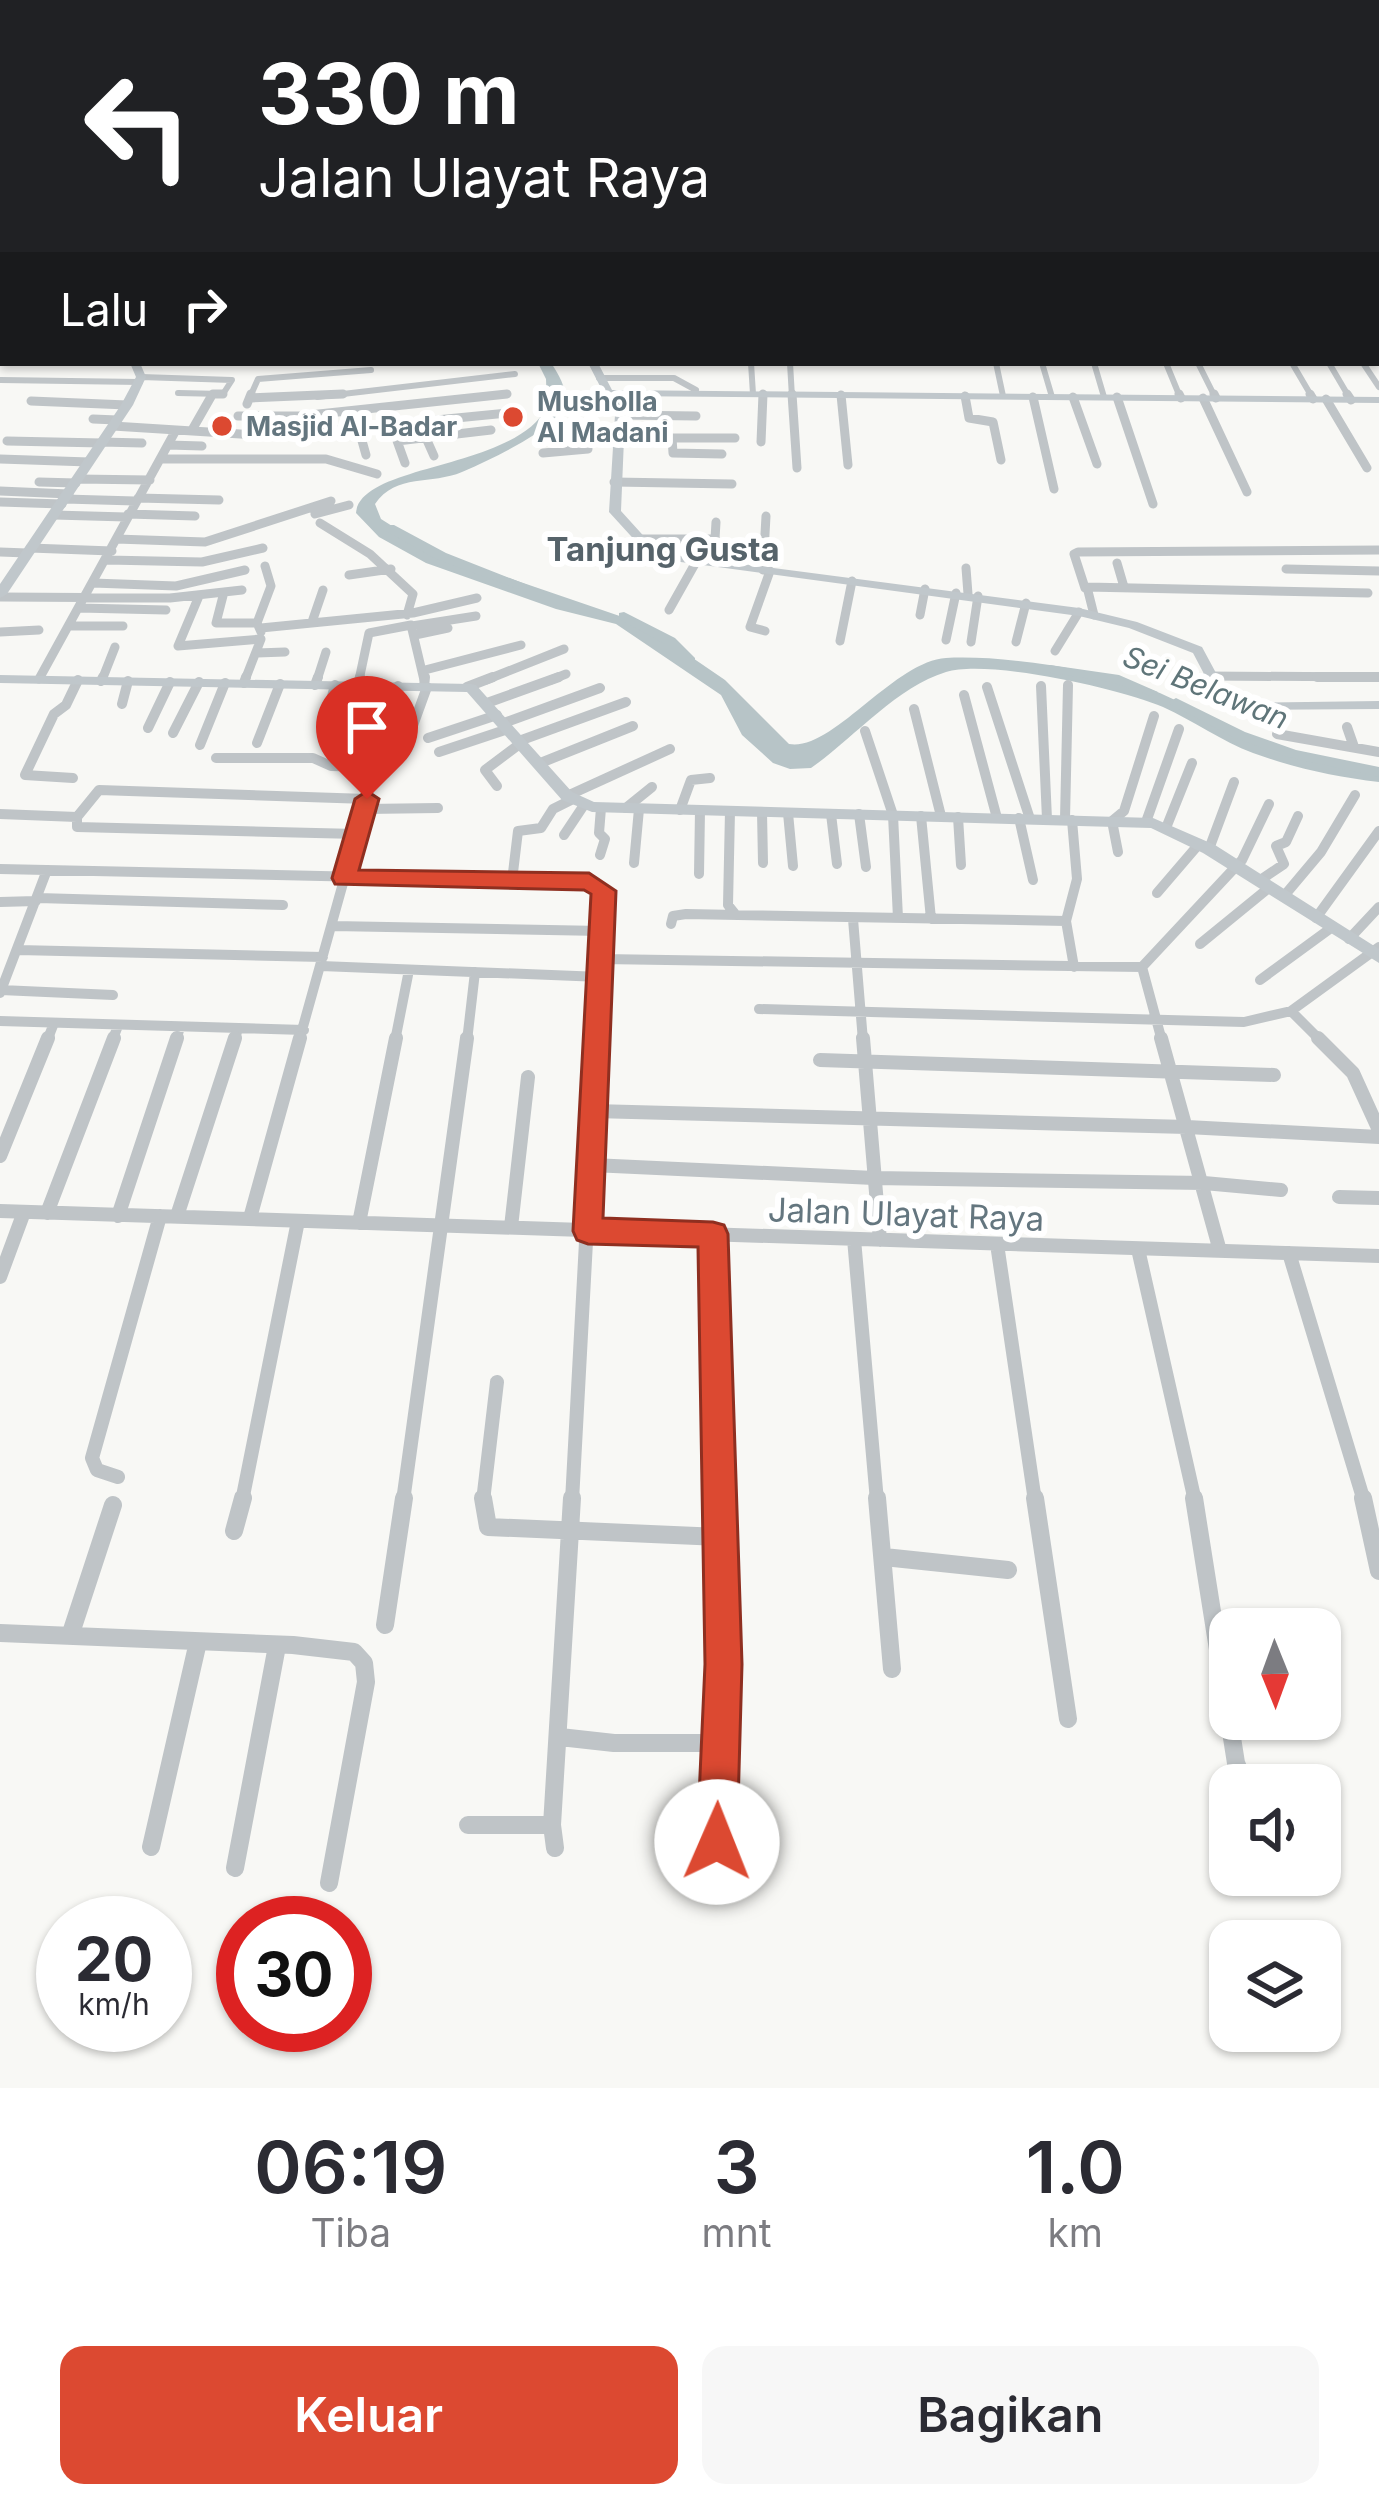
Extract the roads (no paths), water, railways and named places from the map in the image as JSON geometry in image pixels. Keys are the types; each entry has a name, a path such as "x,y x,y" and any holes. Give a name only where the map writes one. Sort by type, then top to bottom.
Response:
{"main road":[{"path":"1,593 7,574 29,550 127,405 140,380 136,366"},
{"path":"0,679 398,686 425,681 467,687 538,764 581,802 680,810 1147,822 1204,847 1377,953"}],"street":[{"path":"594,366 620,415 615,512 655,556 967,594 1086,614 1198,650 1208,676 1240,707 1379,705"},
{"path":"753,366 761,442"},
{"path":"790,366 797,468"},
{"path":"996,366 1003,396"},
{"path":"1043,366 1052,397"},
{"path":"1095,366 1153,504"},
{"path":"1167,366 1181,398"},
{"path":"1199,366 1247,492"},
{"path":"1294,366 1367,468"},
{"path":"1331,366 1351,400"},
{"path":"232,431 256,380 371,370"},
{"path":"251,398 322,396 393,383 515,374"},
{"path":"266,398 274,377"},
{"path":"173,404 186,378"},
{"path":"599,378 674,378 696,390"},
{"path":"0,380 231,379 228,391 178,393"},
{"path":"358,381 359,392"},
{"path":"322,396 325,383"},
{"path":"610,393 1379,400"},
{"path":"192,430 212,394"},
{"path":"238,416 300,416 508,394"},
{"path":"841,395 848,465"},
{"path":"965,396 969,418 993,422 1001,460"},
{"path":"1034,397 1054,489"},
{"path":"1073,397 1097,464"},
{"path":"31,401 127,405"},
{"path":"92,419 273,436 518,412"},
{"path":"620,415 696,416"},
{"path":"391,426 405,463"},
{"path":"39,680 176,430"},
{"path":"358,430 366,455"},
{"path":"397,441 491,430"},
{"path":"453,434 459,446"},
{"path":"426,438 434,456"},
{"path":"672,438 673,453 722,454"},
{"path":"543,452 672,438 735,438"},
{"path":"542,439 619,444"},
{"path":"7,441 142,443"},
{"path":"168,445 202,446"},
{"path":"292,458 298,446"},
{"path":"161,458 340,461 376,474"},
{"path":"1,461 89,463"},
{"path":"1,502 150,479"},
{"path":"39,482 127,516 196,514 186,533"},
{"path":"614,482 732,484"},
{"path":"0,491 219,500"},
{"path":"0,551 112,550 203,542 331,501"},
{"path":"276,519 292,520 349,505"},
{"path":"765,631 750,627 767,570 766,516"},
{"path":"641,539 715,539 716,522"},
{"path":"320,523 360,543 391,568 413,595 411,625 425,681 412,731"},
{"path":"112,550 202,562 263,548"},
{"path":"1279,550 1299,593"},
{"path":"1055,651 1086,614 1085,588 1074,554 1078,552 1379,550"},
{"path":"669,610 696,562"},
{"path":"1117,563 1124,587"},
{"path":"244,683 257,653 271,586 265,566"},
{"path":"349,575 391,568"},
{"path":"966,568 967,594 974,612 971,642"},
{"path":"1286,569 1379,571"},
{"path":"94,583 176,586 245,570"},
{"path":"840,641 851,580"},
{"path":"1085,588 1368,593"},
{"path":"920,615 925,589"},
{"path":"1,593 200,596 242,590"},
{"path":"312,622 322,590"},
{"path":"224,592 216,623 260,630"},
{"path":"946,640 955,610 967,594"},
{"path":"200,596 179,648 312,622 448,628"},
{"path":"411,625 477,598"},
{"path":"1016,642 1026,603"},
{"path":"79,608 166,610"},
{"path":"955,610 974,612"},
{"path":"355,730 366,685 369,633 476,616"},
{"path":"69,626 123,626"},
{"path":"0,632 39,630"},
{"path":"425,681 521,645"},
{"path":"101,681 115,647"},
{"path":"467,687 564,649"},
{"path":"257,653 284,652"},
{"path":"315,685 326,652"},
{"path":"497,786 486,769 506,726 566,674"},
{"path":"1208,676 1379,677"},
{"path":"73,778 25,775 78,680"},
{"path":"122,704 128,681"},
{"path":"148,728 170,682"},
{"path":"173,733 199,682"},
{"path":"200,745 225,683"},
{"path":"257,743 280,684"},
{"path":"327,716 335,685"},
{"path":"1033,880 1068,685"},
{"path":"250,1218 398,686"},
{"path":"1042,686 1046,819"},
{"path":"987,687 1077,879 1066,921 1074,967"},
{"path":"439,752 600,688"},
{"path":"964,695 997,818"},
{"path":"428,738 626,702"},
{"path":"914,709 961,865"},
{"path":"1118,852 1112,820 1124,812 1154,716"},
{"path":"1310,725 1314,740"},
{"path":"538,764 633,727"},
{"path":"1347,727 1354,747"},
{"path":"1147,822 1180,729"},
{"path":"865,731 893,815 898,918"},
{"path":"1277,734 1379,752"},
{"path":"512,881 518,831 541,828 553,809 581,802 670,749"},
{"path":"216,758 313,758 337,767 374,767"},
{"path":"1166,828 1192,763"},
{"path":"680,810 691,780 710,778"},
{"path":"1156,893 1204,847 1234,782"},
{"path":"634,863 633,808 652,787"},
{"path":"357,834 75,826 99,790 438,808"},
{"path":"1200,944 1321,852 1355,795"},
{"path":"565,835 581,802"},
{"path":"581,802 605,839 600,855"},
{"path":"602,959 1142,967 1236,866 1268,804"},
{"path":"700,810 700,874"},
{"path":"730,811 728,905 737,915"},
{"path":"762,812 763,863"},
{"path":"788,812 793,866"},
{"path":"0,814 77,817"},
{"path":"831,814 837,863"},
{"path":"859,814 866,868"},
{"path":"921,816 931,919"},
{"path":"1271,888 1284,864 1276,847 1286,842 1298,816"},
{"path":"1260,980 1323,923 1379,831"},
{"path":"0,869 598,884 604,891 552,1825 555,1847"},
{"path":"47,870 1,992 112,994"},
{"path":"0,902 283,905"},
{"path":"1349,939 1379,907"},
{"path":"671,924 671,918 679,915 1066,921"},
{"path":"853,919 880,1240"},
{"path":"333,926 602,931"},
{"path":"0,943 410,970 601,977"},
{"path":"759,1010 1244,1022 1292,1011 1377,953"},
{"path":"1142,967 1220,1251"},
{"path":"359,1223 410,970"},
{"path":"385,1625 475,972"},
{"path":"594,1111 1379,1134 1353,1073 1292,1011"},
{"path":"0,1021 304,1030"},
{"path":"0,1156 54,1023"},
{"path":"47,1214 118,1026"},
{"path":"118,1216 180,1027"},
{"path":"177,1216 238,1029"},
{"path":"820,1060 1274,1075"},
{"path":"511,1227 528,1077"},
{"path":"592,1165 874,1178 1204,1183 1281,1190"},
{"path":"1339,1197 1379,1198"},
{"name":"Jalan Ulayat Raya","path":"0,1211 1379,1256"},
{"path":"0,1277 24,1212"},
{"path":"118,1477 98,1470 92,1458 160,1216"},
{"path":"234,1531 252,1464 298,1221"},
{"path":"713,1234 720,1537 717,1842"},
{"path":"854,1239 892,1669"},
{"path":"998,1244 1067,1718"},
{"path":"1138,1249 1188,1461 1236,1764"},
{"path":"1289,1253 1353,1454 1379,1571"},
{"path":"496,1382 482,1516 496,1529 720,1537"},
{"path":"70,1636 113,1505"},
{"path":"884,1557 1008,1570"},
{"path":"0,1633 344,1649 364,1663 366,1682 329,1883"},
{"path":"151,1847 198,1642"},
{"path":"235,1868 277,1646"},
{"path":"560,1737 614,1743 720,1743"},
{"path":"468,1825 552,1825"}],"waterway":[{"name":"Sei Belawan","path":"390,528 441,556 523,586"},
{"name":"Sei Belawan","path":"624,616 670,641 690,661"},
{"name":"Sei Belawan","path":"1050,669 1114,678 1151,692"},
{"name":"Sei Belawan","path":"1176,702 1240,735 1293,754 1379,772"}],"place":[{"name":"Musholla Al Madani","path":"513,417"},
{"name":"Masjid Al-Badar","path":"222,426"}],"district":[{"name":"Tanjung Gusta","path":"663,549"}]}
